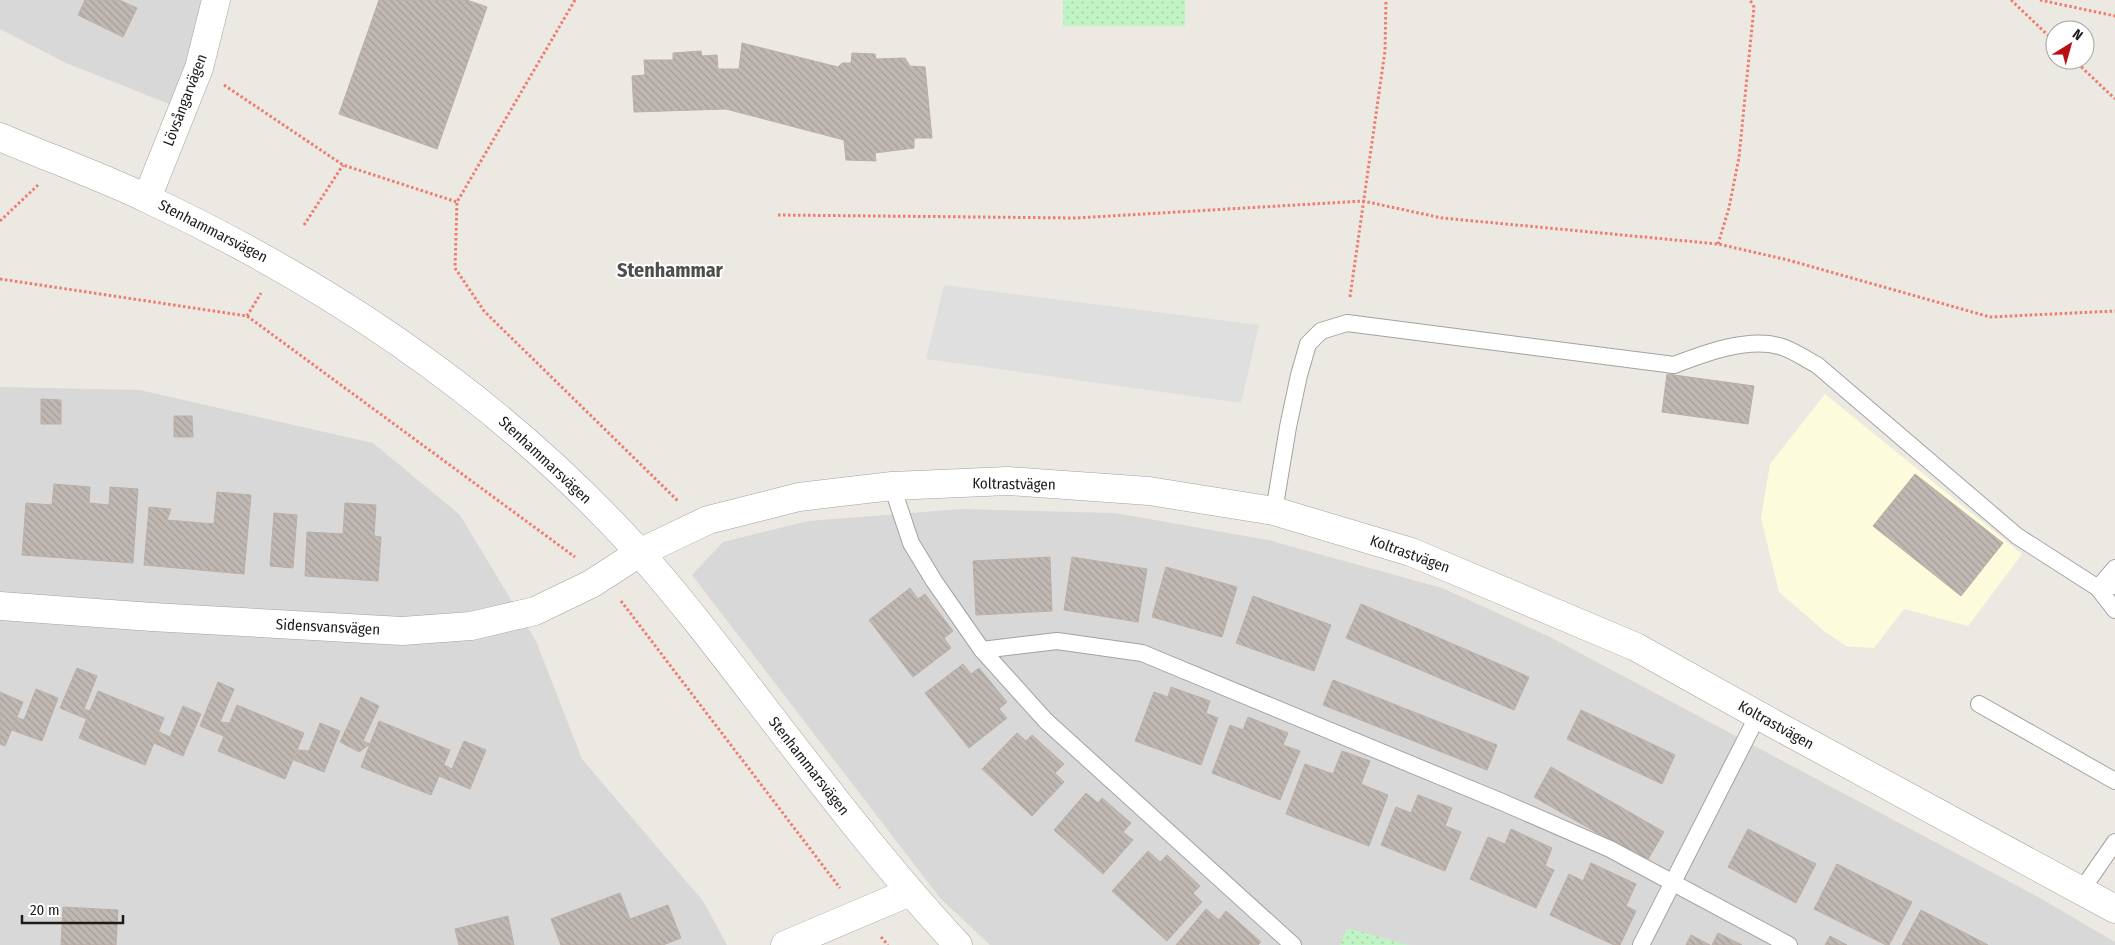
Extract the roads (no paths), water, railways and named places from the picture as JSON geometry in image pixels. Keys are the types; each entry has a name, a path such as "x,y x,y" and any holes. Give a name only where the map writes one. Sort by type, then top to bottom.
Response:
{"street":[{"name":"Lövsångarvägen","path":"146,198 199,68 216,0"},
{"name":"Stenhammarsvägen","path":"0,137 146,198 279,265 414,351 486,406 567,477 639,553 705,632 910,892 958,945"},
{"name":"Koltrastvägen","path":"639,553 701,524 799,497 892,486 1008,481 1027,482 1148,491 1274,511 1411,552 1636,647 2115,909"},
{"name":"Sidensvansvägen","path":"0,606 152,618 402,631 471,626 535,611 591,584 639,553"},
{"path":"785,945 910,892"}],"lane":[{"path":"1274,511 1299,375 1308,344 1321,331 1347,323 1674,365 1708,352 1748,344 1779,346 1817,365 2017,536 2098,588 2115,610"},
{"path":"892,486 911,543 934,581 982,650 1046,721 1293,945"},
{"path":"2098,588 2115,568"},
{"path":"2098,588 2115,586"},
{"path":"982,650 1057,641 1142,653 1502,802 1610,849 1789,945"},
{"path":"1979,704 2115,781"},
{"path":"1641,945 1758,715"},
{"path":"2081,891 2115,842"}],"district":[{"name":"Stenhammar","path":"670,270"}]}
